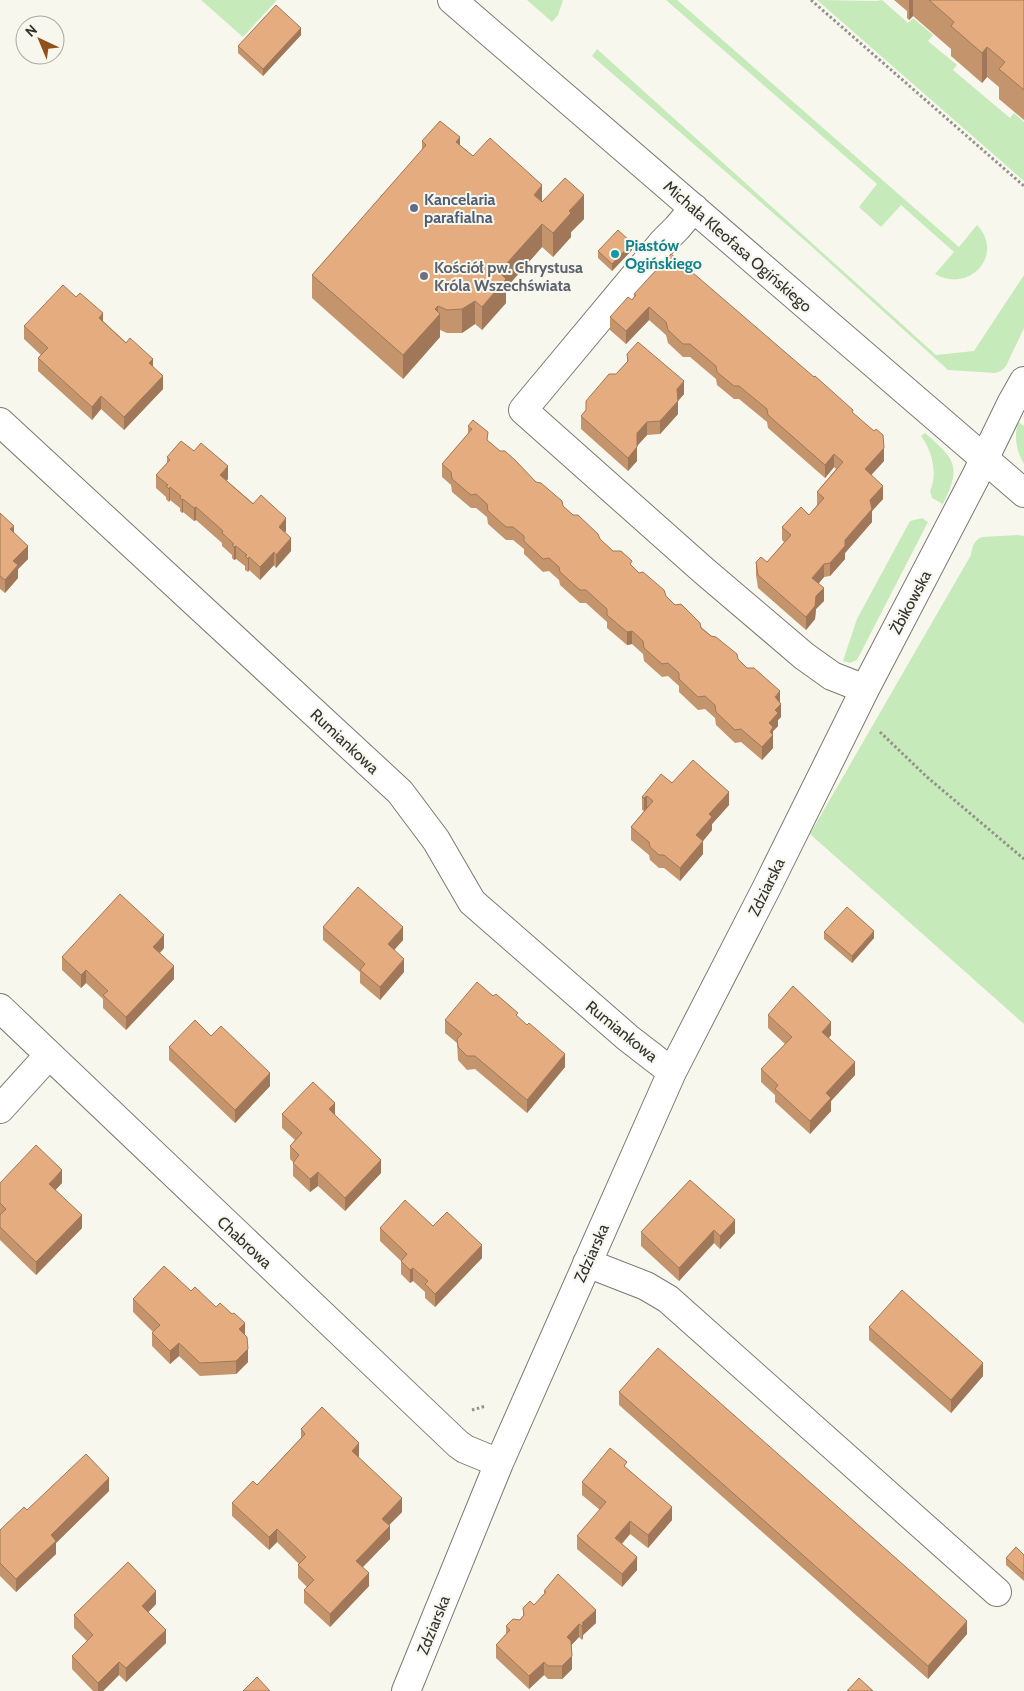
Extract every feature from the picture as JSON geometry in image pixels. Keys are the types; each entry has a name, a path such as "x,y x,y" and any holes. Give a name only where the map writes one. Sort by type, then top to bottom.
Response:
{"street":[{"name":"Michała Kleofasa Ogińskiego","path":"452,0 1024,493"},
{"path":"694,208 663,242 523,410 703,570 804,656 832,676 865,689"},
{"name":"Żbikowska","path":"798,824 865,689 1024,381"},
{"name":"Rumiankowa","path":"0,422 400,792 436,840 472,902 628,1038 672,1072"},
{"name":"Zdziarska","path":"406,1691 499,1463 672,1072 798,824"},
{"name":"Chabrowa","path":"0,1008 48,1056 458,1444 465,1449 499,1463"},
{"path":"0,1109 48,1056"},
{"path":"587,1263 646,1286 668,1299 998,1592"}],"path":[{"path":"812,0 1024,186"},
{"path":"880,731 927,776 1024,859"}],"green space":[{"path":"201,0 277,0 243,37"},
{"path":"527,0 563,0 558,15 552,22"},
{"path":"666,0 677,0 959,247 977,225 985,236 987,248 985,259 980,268 971,275 960,279 948,279 935,274 954,252 901,205 881,227 859,207 877,184"},
{"path":"817,0 882,0 908,23 913,18 933,35 928,41 957,65 953,70 1010,118 1014,113 1024,122 1024,181"},
{"path":"597,49 936,355 974,351 1024,275 1024,328 1006,366 1001,371 995,373 948,370 810,245 592,56"},
{"path":"1018,422 1024,426 1024,464 1016,443"},
{"path":"925,433 943,450 952,464 954,472 952,481 943,504 932,498 930,491 934,470 931,455 921,436"},
{"path":"922,518 928,522 857,660 850,663 843,661 857,619 910,521"},
{"path":"1024,536 1024,1024 810,834 971,555 975,542 982,537"}],"building":[{"path":"929,0 1024,0 1024,90 999,69 1005,62 987,47 982,53 951,26 954,22"},
{"path":"276,5 301,28 263,69 238,46"},
{"name":"Kościół pw. Chrystusa Króla Wszechświata","path":"440,121 460,137 456,142 473,156 490,138 542,185 534,195 542,202 565,178 584,195 569,211 571,213 553,233 542,224 499,272 506,279 482,307 475,301 462,309 447,310 438,306 435,309 440,314 403,355 312,275 426,145 422,141"},
{"name":"Piastów Ogińskiego","path":"618,230 632,243 612,264 598,251"},
{"path":"671,254 815,376 874,431 876,429 883,435 884,448 865,469 883,486 870,500 872,509 845,540 845,546 830,563 824,564 812,578 824,588 816,596 815,606 806,617 758,575 756,562 761,557 767,562 791,535 782,527 801,507 809,515 824,498 817,492 843,462 834,454 825,465 768,415 767,409 739,386 734,386 717,372 716,366 690,344 683,344 668,330 666,322 649,307 626,331 610,317 628,297 632,300 636,295 634,294"},
{"path":"63,285 76,297 80,293 103,313 99,318 126,343 130,338 153,359 149,363 163,376 124,417 101,396 92,407 38,358 48,348 24,326"},
{"path":"638,342 684,381 677,389 678,401 660,421 647,422 637,433 637,447 628,458 581,416 586,410 586,401 609,374 616,374 628,361 627,354"},
{"path":"473,420 488,432 487,440 500,451 505,451 536,482 541,483 562,501 563,506 573,515 578,515 613,551 621,551 632,561 630,564 639,573 643,572 664,590 666,596 675,605 681,604 700,623 701,628 737,654 738,659 747,668 754,668 780,691 775,697 781,704 775,710 778,713 769,723 773,727 770,732 773,735 762,747 741,729 735,730 716,712 715,705 705,696 698,697 679,679 679,673 668,663 662,664 644,648 643,641 632,631 627,632 607,615 607,609 586,590 580,590 560,572 559,567 549,558 543,559 524,541 524,536 513,527 506,527 488,511 487,504 476,494 471,495 452,479 451,472 442,464 472,429 468,426"},
{"path":"181,441 194,451 201,443 228,466 220,475 253,504 261,495 286,518 279,527 291,538 276,555 274,552 260,567 249,557 248,559 245,556 247,555 236,546 234,547 232,545 234,544 222,533 223,531 196,507 194,508 182,500 181,496 170,487 169,489 166,486 168,485 156,475 170,460 167,457"},
{"path":"0,513 14,526 10,529 28,546 13,561 18,565 5,580 0,576"},
{"path":"693,760 729,792 709,814 712,817 696,835 703,841 680,868 664,855 659,855 650,847 649,842 631,827 653,801 647,796 642,797 661,774 672,783"},
{"path":"358,887 403,927 388,944 404,959 380,987 360,970 365,964 323,927"},
{"path":"120,894 164,935 153,947 174,966 126,1017 103,995 108,991 86,970 81,975 62,957"},
{"path":"847,907 874,931 852,956 824,932"},
{"path":"477,982 493,996 496,994 518,1013 516,1015 527,1025 529,1023 565,1054 527,1100 475,1056 467,1056 458,1047 457,1039 462,1034 445,1020"},
{"path":"793,986 831,1022 822,1032 855,1062 826,1093 831,1098 810,1121 775,1089 778,1085 761,1069 792,1037 768,1015"},
{"path":"195,1020 211,1036 221,1026 270,1073 235,1110 169,1047"},
{"path":"313,1082 335,1103 329,1109 381,1160 345,1198 318,1172 310,1179 293,1163 299,1155 290,1146 302,1133 282,1114"},
{"path":"36,1145 62,1170 49,1184 82,1215 36,1262 0,1227 0,1215 6,1209 0,1203 0,1183"},
{"path":"690,1180 735,1220 720,1236 714,1230 679,1268 641,1232"},
{"path":"405,1200 433,1226 447,1212 482,1245 435,1294 425,1284 428,1281 413,1268 410,1270 401,1261 407,1254 380,1228"},
{"path":"164,1266 191,1291 195,1287 216,1307 220,1303 245,1323 239,1329 247,1337 248,1349 236,1361 200,1363 179,1343 170,1351 152,1333 160,1325 133,1299"},
{"path":"902,1290 983,1363 951,1400 869,1327"},
{"path":"658,1348 967,1621 928,1666 619,1392"},
{"path":"322,1407 359,1443 352,1451 402,1498 382,1519 390,1526 356,1561 369,1573 330,1614 304,1590 314,1580 298,1565 306,1557 277,1529 269,1537 232,1503 253,1481 257,1485 305,1434 301,1429"},
{"path":"610,1448 627,1462 624,1466 672,1507 648,1535 630,1521 615,1538 637,1557 622,1574 577,1536 606,1502 582,1482"},
{"path":"86,1454 109,1478 51,1535 56,1541 16,1579 0,1563 0,1530 24,1507 27,1510"},
{"path":"1016,1547 1024,1555 1024,1574 1006,1558"},
{"path":"128,1562 156,1591 142,1606 166,1630 126,1668 119,1662 98,1683 72,1656 93,1635 74,1615"},
{"path":"558,1574 596,1610 582,1623 582,1626 579,1624 567,1637 571,1641 572,1656 562,1666 548,1666 544,1662 529,1676 496,1645 510,1630 506,1626 513,1619 520,1620 524,1615 523,1608 530,1601 534,1605 546,1592 544,1591"},
{"path":"257,1677 270,1691 243,1691"},
{"path":"859,1678 873,1691 847,1691"}],"place":[{"name":"Kancelaria parafialna","path":"414,208"},
{"name":"Piastów Ogińskiego","path":"615,254"},
{"name":"Kościół pw. Chrystusa Króla Wszechświata","path":"424,276"}]}
